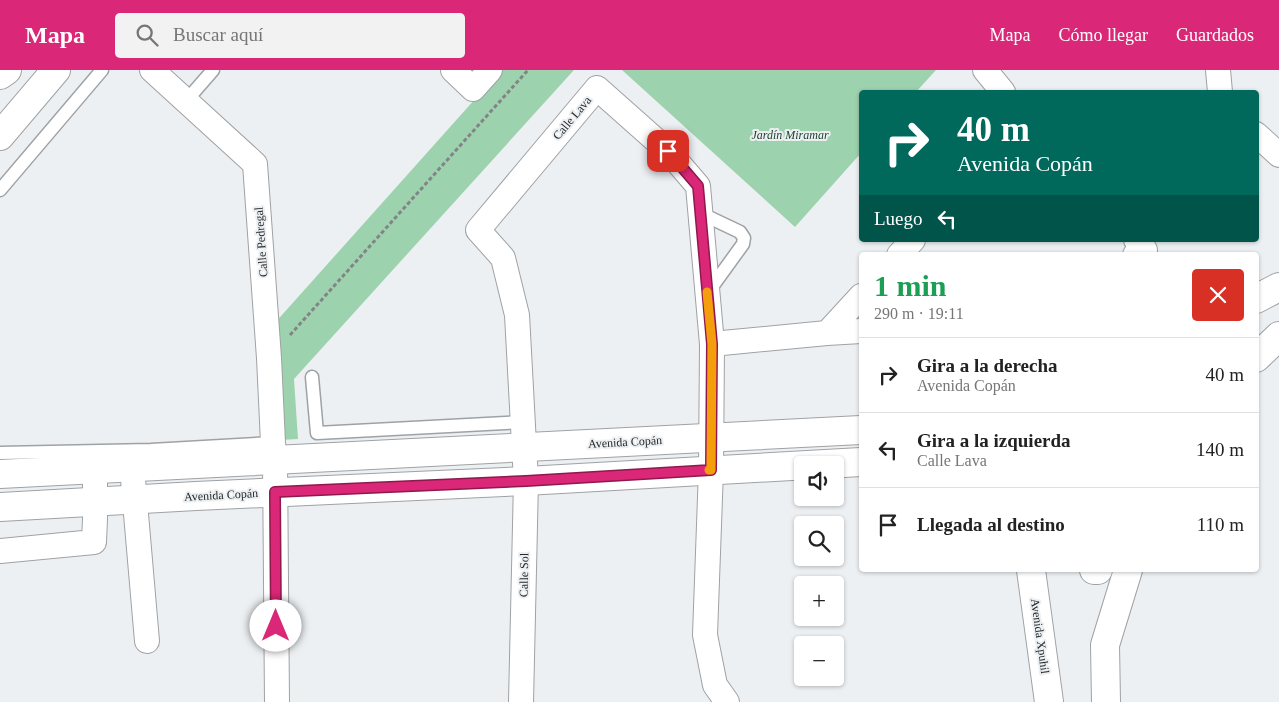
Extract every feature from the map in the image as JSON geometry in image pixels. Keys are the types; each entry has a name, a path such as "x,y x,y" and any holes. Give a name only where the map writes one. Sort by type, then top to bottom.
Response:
{"street":[{"path":"0,136 56,70"},
{"name":"Calle Pedregal","path":"152,70 255,164 274,452 277,702"},
{"path":"453,70 473,89 490,70"},
{"path":"985,70 1001,90"},
{"path":"1218,70 1220,90"},
{"name":"Calle Lava","path":"523,435 517,316 503,258 478,230 597,88 668,151 698,186 712,344 711,470"},
{"path":"1259,137 1279,155"},
{"path":"902,252 911,242"},
{"path":"1259,297 1279,287"},
{"path":"827,333 859,298"},
{"path":"712,344 859,331"},
{"path":"1259,355 1279,336"},
{"name":"Avenida Copán","path":"0,474 132,468 274,452 523,435 711,438 859,430"},
{"name":"Calle Sol","path":"521,702 526,481 523,435"},
{"name":"Avenida Copán","path":"0,507 859,462"},
{"path":"132,468 147,641"},
{"path":"0,551 94,542 94,470"},
{"path":"711,470 705,635 715,685 727,702"},
{"name":"Avenida Xpuhil","path":"1031,572 1049,702"},
{"path":"1106,702 1105,645 1127,572"}],"lane":[{"path":"0,190 102,70"},
{"path":"186,102 213,70"},
{"path":"700,213 740,232 744,238 742,244 707,293"},
{"path":"312,377 317,433 523,435"},
{"path":"0,453 151,450 274,452"}],"path":[{"path":"269,358 528,70"}],"green space":[{"path":"501,70 574,70 294,379 298,439 280,440 273,325"},
{"name":"Jardín Miramar","path":"622,70 936,70 918,90 859,90 859,155 795,227"}],"slow traffic":[{"path":"707,292 712,344 711,470 709,470"}],"route":[{"path":"276,626 275,492 526,481 711,470 712,344 698,186 668,151"}]}
